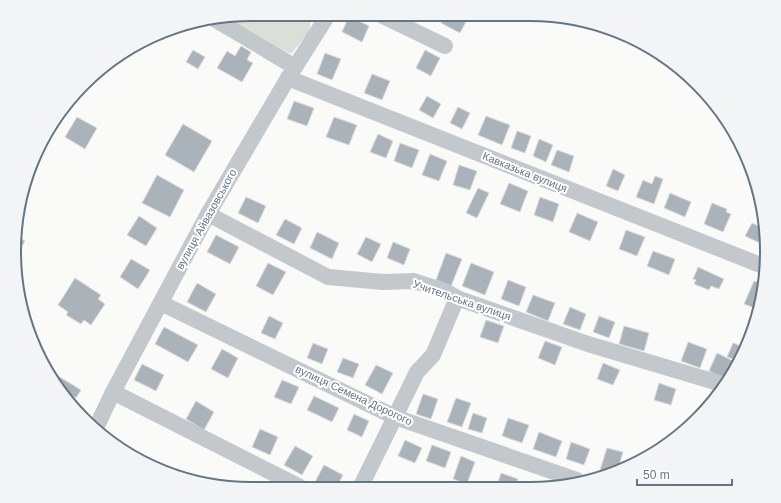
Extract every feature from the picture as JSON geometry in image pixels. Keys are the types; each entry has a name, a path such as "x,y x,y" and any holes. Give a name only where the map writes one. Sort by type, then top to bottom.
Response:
{"street":[{"name":"вулиця Айвазовського","path":"98,423 113,392 208,214 324,21"},
{"path":"393,21 445,46"},
{"name":"Кавказька вулиця","path":"220,23 292,72 760,265"},
{"name":"Учительська вулиця","path":"208,214 328,277 383,282 414,281 445,291 457,298 588,344 719,383"},
{"path":"363,482 417,372 433,355 457,298"},
{"name":"вулиця Семена Дорогого","path":"160,303 395,417 572,478"},
{"path":"113,392 290,482"}],"shaded area":[{"path":"311,21 309,32 291,54 228,22"}],"building":[{"path":"347,21 359,21 369,26 362,42 342,32"},
{"path":"442,21 466,21 460,33 441,23"},
{"path":"241,46 251,52 247,60 253,63 242,82 217,68 227,51 235,56"},
{"path":"193,50 205,57 198,69 186,62"},
{"path":"425,50 440,58 431,76 416,68"},
{"path":"325,53 341,59 332,80 317,74"},
{"path":"372,74 390,81 382,100 364,93"},
{"path":"427,96 441,104 433,118 419,110"},
{"path":"294,101 314,108 307,126 287,119"},
{"path":"458,107 470,113 462,129 450,123"},
{"path":"486,116 510,125 502,145 478,135"},
{"path":"77,117 97,128 85,149 65,137"},
{"path":"334,117 357,125 349,145 326,137"},
{"path":"183,124 212,141 194,172 165,155"},
{"path":"517,131 531,136 525,153 511,148"},
{"path":"378,134 393,141 386,158 370,152"},
{"path":"539,139 553,145 546,162 533,156"},
{"path":"400,143 419,150 412,168 394,161"},
{"path":"557,150 574,156 569,172 551,165"},
{"path":"430,154 447,161 439,181 422,175"},
{"path":"459,165 477,171 470,190 453,185"},
{"path":"613,169 625,175 618,191 606,186"},
{"path":"157,175 184,190 170,217 142,203"},
{"path":"655,176 663,179 654,204 636,197 643,180 652,184"},
{"path":"509,183 528,191 520,212 500,204"},
{"path":"478,188 489,193 477,218 466,213"},
{"path":"670,193 691,202 685,217 664,208"},
{"path":"246,197 266,206 258,223 238,213"},
{"path":"540,197 559,204 553,222 534,215"},
{"path":"712,203 727,209 726,212 731,214 723,232 704,224"},
{"path":"577,213 598,222 590,241 569,232"},
{"path":"139,216 157,228 146,246 127,235"},
{"path":"285,219 302,228 294,244 276,235"},
{"path":"752,223 759,226 760,243 745,236"},
{"path":"626,230 645,237 637,256 619,249"},
{"path":"317,232 339,243 332,259 310,248"},
{"path":"216,235 239,247 230,264 207,252"},
{"path":"366,237 381,244 372,262 357,254"},
{"path":"21,239 25,241 21,248"},
{"path":"393,242 410,249 404,265 387,258"},
{"path":"653,251 675,259 669,275 647,266"},
{"path":"446,253 462,259 451,286 436,280"},
{"path":"131,259 150,270 138,289 120,277"},
{"path":"268,263 286,272 273,295 256,286"},
{"path":"471,263 494,272 485,295 462,286"},
{"path":"698,267 724,279 719,289 711,286 709,290 694,284 696,280 693,279"},
{"path":"75,278 101,295 98,299 105,304 91,325 84,320 81,324 66,315 68,312 58,305"},
{"path":"508,280 526,287 519,306 501,299"},
{"path":"754,281 758,282 753,307 744,304"},
{"path":"197,283 216,294 206,312 187,302"},
{"path":"533,295 555,303 548,321 526,312"},
{"path":"570,307 586,314 580,330 563,324"},
{"path":"269,316 283,323 275,339 261,333"},
{"path":"599,316 615,322 609,338 593,332"},
{"path":"486,320 504,326 498,343 480,337"},
{"path":"624,326 649,333 644,351 619,344"},
{"path":"164,327 198,345 188,362 155,344"},
{"path":"545,341 562,347 555,365 538,358"},
{"path":"688,342 707,349 700,368 681,361"},
{"path":"313,343 328,349 322,364 307,358"},
{"path":"733,343 739,345 733,359 727,357"},
{"path":"222,349 238,358 228,378 211,369"},
{"path":"717,353 732,361 722,378 709,371"},
{"path":"343,358 359,364 353,378 337,372"},
{"path":"603,363 620,370 613,385 597,379"},
{"path":"142,364 164,375 156,391 134,380"},
{"path":"376,365 393,373 382,394 365,385"},
{"path":"57,375 81,390 76,398 72,396"},
{"path":"282,380 299,387 291,404 274,397"},
{"path":"659,383 676,389 671,405 654,400"},
{"path":"423,394 438,399 431,419 416,414"},
{"path":"314,396 339,408 332,422 307,410"},
{"path":"456,398 471,403 462,427 447,422"},
{"path":"196,401 214,412 204,430 186,419"},
{"path":"473,413 487,418 482,433 468,429"},
{"path":"354,414 369,421 362,437 347,430"},
{"path":"508,418 529,425 522,443 502,436"},
{"path":"260,429 278,437 270,455 252,447"},
{"path":"539,432 562,441 556,457 533,449"},
{"path":"405,440 422,448 415,463 398,456"},
{"path":"571,442 590,449 584,465 566,459"},
{"path":"432,445 451,452 445,468 426,461"},
{"path":"295,446 313,456 302,475 284,465"},
{"path":"607,448 623,452 620,463 604,470 600,470"},
{"path":"461,456 475,462 468,482 461,482 453,479"},
{"path":"324,465 343,475 339,482 315,482"},
{"path":"501,473 518,479 517,482 498,482"}]}
